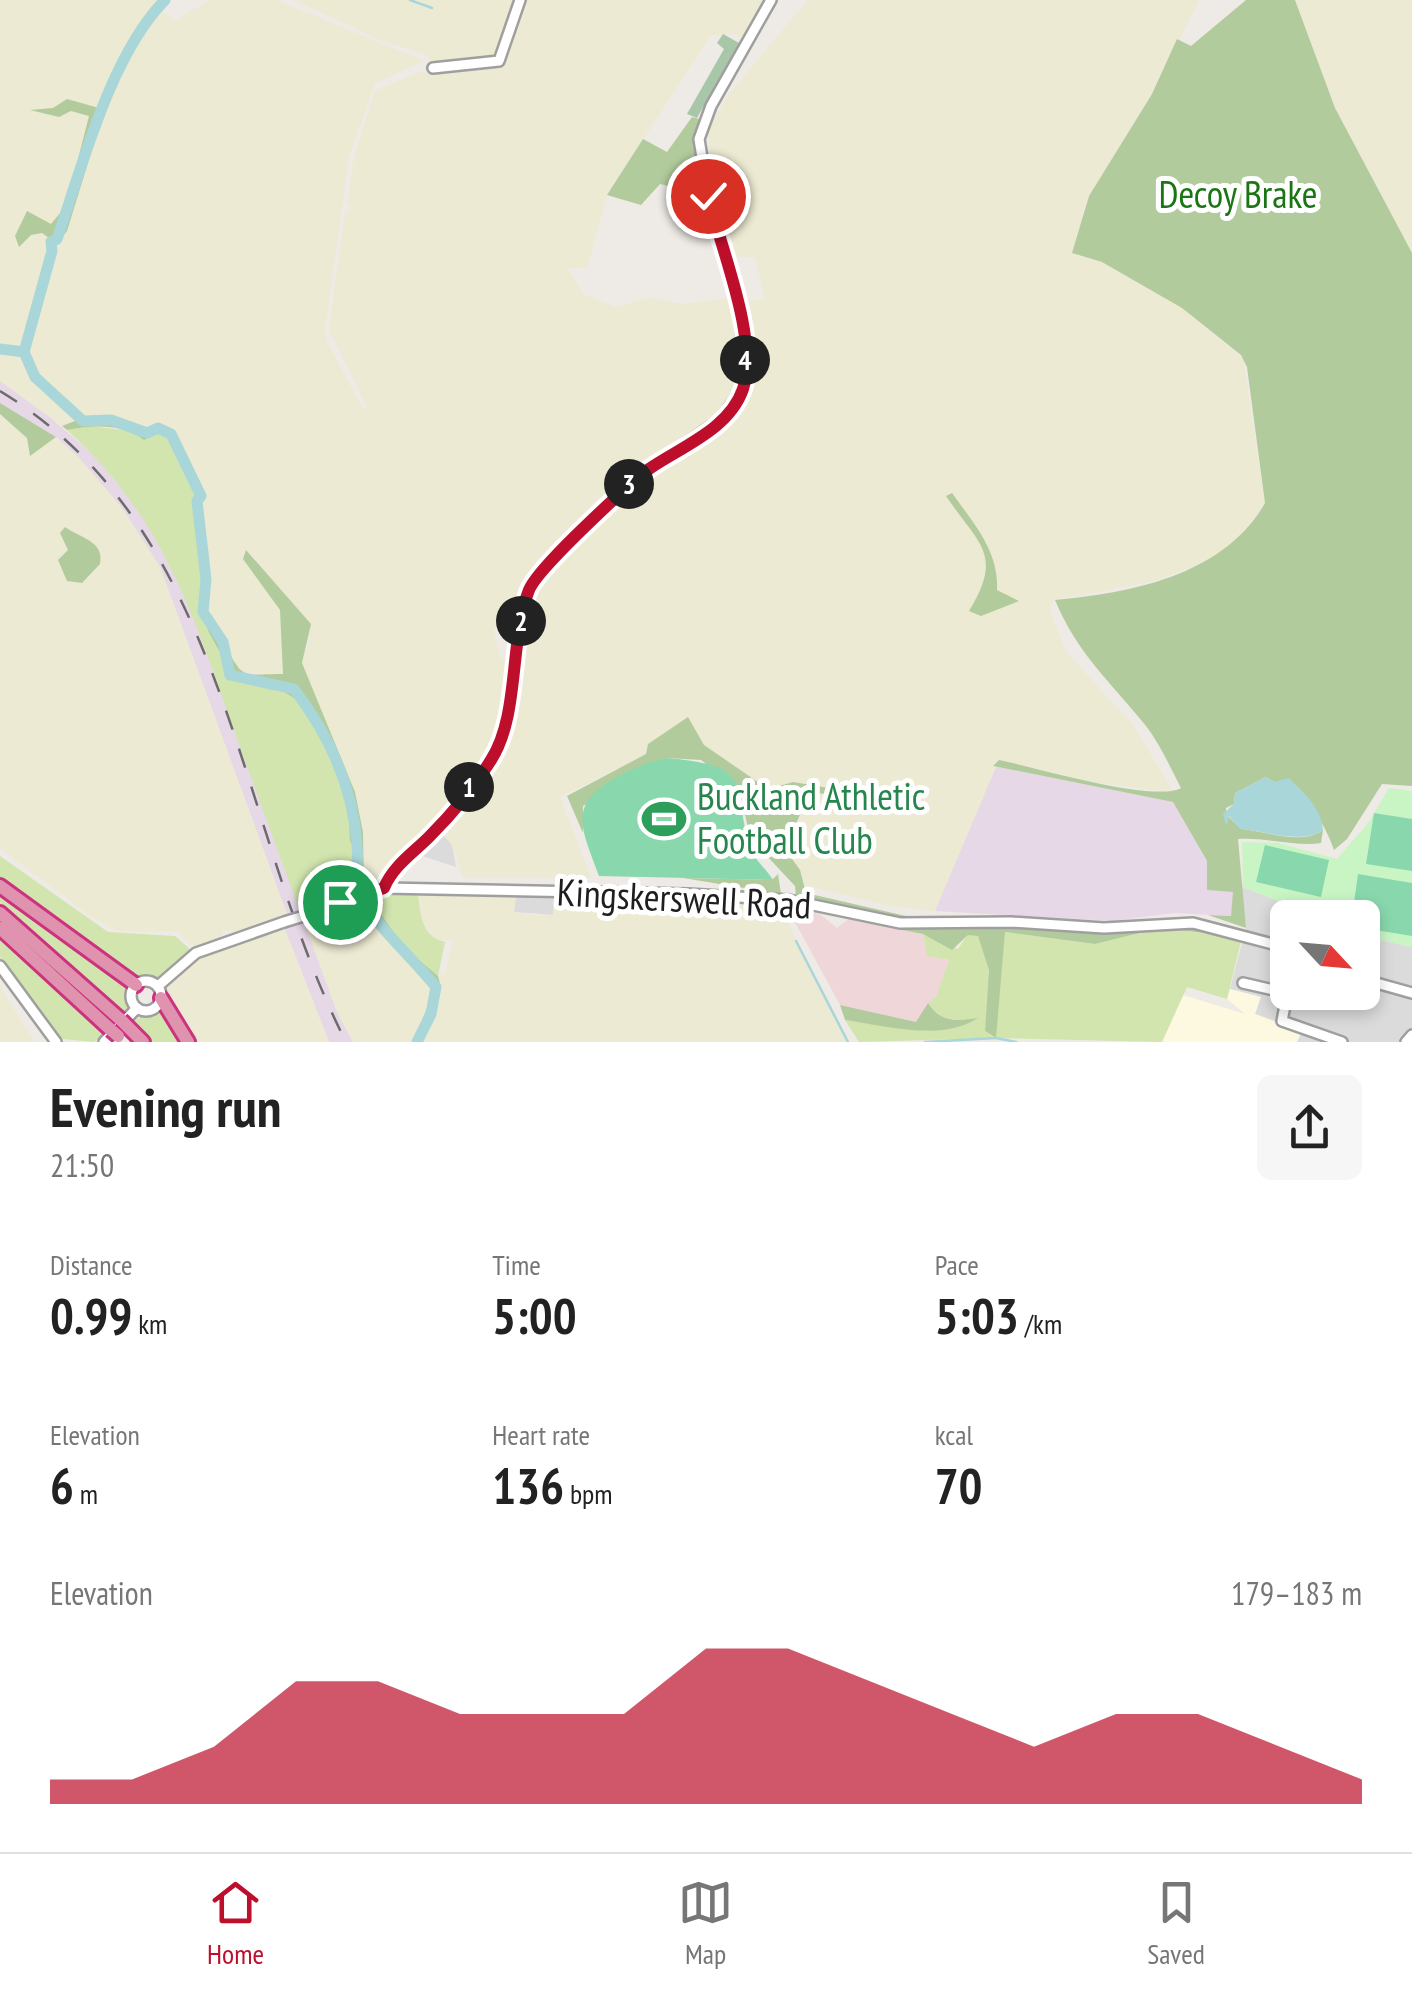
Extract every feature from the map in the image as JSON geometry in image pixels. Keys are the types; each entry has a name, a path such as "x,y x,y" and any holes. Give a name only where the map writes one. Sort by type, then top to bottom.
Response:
{"highway":[{"path":"0,886 136,984"},
{"path":"0,913 118,1033"},
{"path":"0,928 118,1033 144,1042"},
{"path":"159,992 188,1042"}],"street":[{"path":"433,68 500,61 520,0"},
{"path":"384,888 388,877 432,834 491,760 503,738 517,640 535,578 631,482 721,420 743,388 746,370 738,304 708,196 700,139 711,106 772,0"},
{"name":"Kingskerswell Road","path":"159,992 208,948 384,888 739,896 790,900 900,923 1011,922 1104,928 1193,923 1270,943"},
{"path":"0,966 56,1042"},
{"path":"148,981 159,992 152,1010 137,1008 131,996 136,984 148,981"},
{"path":"1243,983 1270,989"},
{"path":"1380,984 1412,993"},
{"path":"118,1033 137,1008"},
{"path":"1284,1010 1282,1021 1342,1042"},
{"path":"1406,1042 1412,1035"}],"shaded area":[{"path":"0,0 157,0 157,9 176,20 210,0 276,0 424,61 375,83 349,157 325,329 326,340 363,410 367,407 329,330 345,213 352,207 348,205 353,161 375,91 417,73 498,67 523,0 769,0 745,41 735,34 711,35 607,195 587,268 567,268 584,295 616,307 649,298 682,304 733,298 741,353 741,393 714,422 625,481 593,520 540,562 529,580 516,625 493,627 500,658 509,658 499,738 493,753 430,831 378,884 364,888 360,811 302,663 310,638 300,611 246,550 243,559 280,610 284,674 241,672 233,667 223,642 203,612 201,509 170,434 158,425 141,428 107,418 80,419 62,426 0,381","holes":["99,108 67,231 51,242 42,233 31,235 52,224 66,206 89,115 71,111"]},
{"path":"294,0 516,0 498,58 435,64 425,54 380,40"},
{"path":"808,0 1199,0 1152,94 1089,196 1082,211 1078,257 1102,262 1131,276 1182,308 1243,358 1265,503 1240,539 1214,558 1155,581 1055,600 1049,608 1066,652 1134,726 1173,792 1099,783 999,760 935,911 885,905 805,885 785,849 811,792 847,797 852,792 793,782 769,789 704,745 687,717 647,754 560,797 591,878 463,878 452,845 439,830 509,726 540,582 628,490 724,421 742,399 751,369 741,302 765,299 755,257 728,256 711,169 708,129 729,94"},
{"path":"1295,0 1412,0 1412,253 1335,108"},
{"path":"0,381 31,401 107,466 154,531 196,621 337,1012 353,1042 329,1042 284,927 288,917 160,567 122,508 79,458 56,437 0,403"},
{"path":"0,414 27,438 30,456 56,437 79,458 122,508 160,567 288,917 232,932 223,930 221,938 196,948 177,932 118,931 89,915 0,848","holes":["71,532 88,539 98,568 82,583 67,581 68,544 60,533"]},
{"path":"993,766 1173,802 1207,861 1207,890 1234,891 1231,916 1174,913 1113,921 935,911"},
{"path":"439,830 452,845 456,867 416,854"},
{"path":"1240,886 1276,900 1270,900 1270,1010 1380,1010 1380,940 1412,947 1412,1042 1297,1042 1301,1031 1255,1014 1260,997 1230,989 1246,928"},
{"path":"417,891 516,896 514,912 534,915 553,915 554,895 573,892 783,902 790,927 848,1042 420,1042 433,1018 441,987 438,976 445,973 453,940 437,940 420,920"},
{"path":"516,896 554,898 554,915 514,912"},
{"path":"353,900 430,988 432,996 413,1042 353,1042 337,1012 304,922"},
{"path":"790,904 821,915 837,928 849,919 923,934 927,956 949,960 936,998 916,1022 840,1005 795,922"},
{"path":"284,927 329,1042 192,1042 164,997 163,986 198,956"},
{"path":"0,984 8,1000 35,1042 0,1042"},
{"path":"1230,989 1261,997 1255,1014 1302,1031 1297,1042 1162,1042 1183,995 1245,1014 1227,999"}],"green space":[{"name":"Decoy Brake","path":"1246,0 1295,0 1335,108 1412,253 1412,786 1382,784 1347,839 1334,850 1322,824 1308,806 1266,777 1235,793 1234,804 1226,808 1227,823 1228,816 1241,829 1294,837 1323,830 1321,843 1238,839 1246,928 1208,915 1231,916 1233,892 1207,890 1207,861 1173,802 993,766 999,760 1121,788 1181,788 1151,733 1084,652 1055,600 1115,592 1174,576 1226,548 1247,528 1265,503 1247,367 1241,355 1182,308 1102,262 1072,253 1089,196 1152,94 1177,39 1191,46"},
{"path":"723,34 739,43 697,118 687,114 724,49 717,43"},
{"path":"67,99 99,108 99,127 67,231 57,244 42,233 31,235 19,247 15,236 27,211 51,224 66,206 89,116 71,111 59,117 30,110 53,108"},
{"path":"692,117 699,119 697,138 705,195 660,184 641,205 607,195 643,139 667,152"},
{"path":"0,403 56,437 30,456 27,438 0,414"},
{"path":"107,418 141,428 158,425 163,430 144,440 117,428 67,430 62,426 80,419"},
{"path":"90,426 133,431 144,439 163,430 171,434 201,496 197,501 206,579 203,612 208,631 236,681 281,690 305,705 347,787 356,851 355,891 298,906 201,637 168,563 126,494 67,430"},
{"path":"952,493 989,550 997,590 1019,601 981,616 969,611 985,576 986,562 977,539 946,496"},
{"path":"65,527 95,545 101,556 100,564 82,583 67,581 58,560 68,550 60,533"},
{"path":"246,550 311,624 302,663 355,792 363,832 364,888 355,891 356,851 350,841 347,787 305,705 281,690 236,681 208,631 206,618 236,665 246,673 283,674 280,610 243,559"},
{"path":"688,717 704,745 768,789 793,782 853,792 847,797 810,792 785,849 800,870 806,893 919,919 886,917 796,897 795,886 750,838 740,790 701,760 668,758 583,806 583,833 567,796 646,754 648,744"},
{"name":"Buckland Athletic Football Club","path":"668,758 714,766 734,780 750,848 773,880 599,876 584,832 584,808 590,797 617,777"},
{"path":"1389,788 1412,791 1412,947 1380,940 1380,900 1276,900 1243,887 1242,842 1278,843 1337,859 1368,823"},
{"path":"1374,813 1412,819 1412,871 1366,864"},
{"path":"1265,845 1329,860 1321,897 1256,882"},
{"path":"0,856 108,932 175,936 193,952 160,981 136,981 0,882"},
{"path":"778,874 781,894 683,878 772,880"},
{"path":"1358,874 1412,883 1412,936 1380,931 1380,900 1354,900"},
{"path":"0,890 131,985 125,1016 0,906"},
{"path":"381,891 417,891 425,927 445,942 438,976 405,948 368,896"},
{"path":"368,896 405,948 438,976 441,987 433,1018 420,1042 413,1042 432,996 430,988 353,900"},
{"path":"1006,925 1091,933 1159,928 1095,944 1005,932 996,1038 985,1031 989,970 978,936 968,935 952,950 923,934 897,929"},
{"path":"1191,926 1242,937 1161,928"},
{"path":"1160,928 1242,937 1227,999 1187,987 1162,1042 996,1038 859,1042 845,1020 925,1031 975,1019 948,1018 928,1003 936,997 949,960 927,956 923,934 958,949 968,934 978,936 989,969 985,1031 995,1038 1004,932 1095,944"},
{"path":"0,933 109,1033 94,1042 62,1039 0,957"},
{"path":"928,1003 944,1017 978,1018 948,1029 913,1030 845,1020 840,1005 916,1022"},
{"path":"159,1006 186,1042 152,1042 132,1022"}],"water":[{"path":"1266,777 1274,782 1289,778 1316,808 1323,830 1305,836 1283,836 1240,829 1229,816 1226,826 1223,814 1234,804 1235,793"}],"waterway":[{"path":"24,352 52,251 51,242 57,239 100,113 129,50 165,0"},
{"path":"410,0 432,8"},
{"path":"0,349 24,352 35,377 83,421 111,420 147,433 158,428 171,434 201,496 197,501 206,579 203,612 223,642 230,675 294,689 307,707 338,762 351,802 362,898 377,921 436,987 431,1014 417,1042"},
{"path":"796,941 848,1042"},
{"path":"925,1042 996,1038 1016,1042"}],"railway":[{"path":"0,391 76,450 135,521 181,600 217,686 308,957 346,1042"}],"place":[{"name":"Buckland Athletic Football Club","path":"664,819"}],"route":[{"path":"340,902 384,888 398,865 432,834 491,760 503,738 517,640 535,578 631,482 721,420 743,388 746,370 738,304 708,196"}]}
